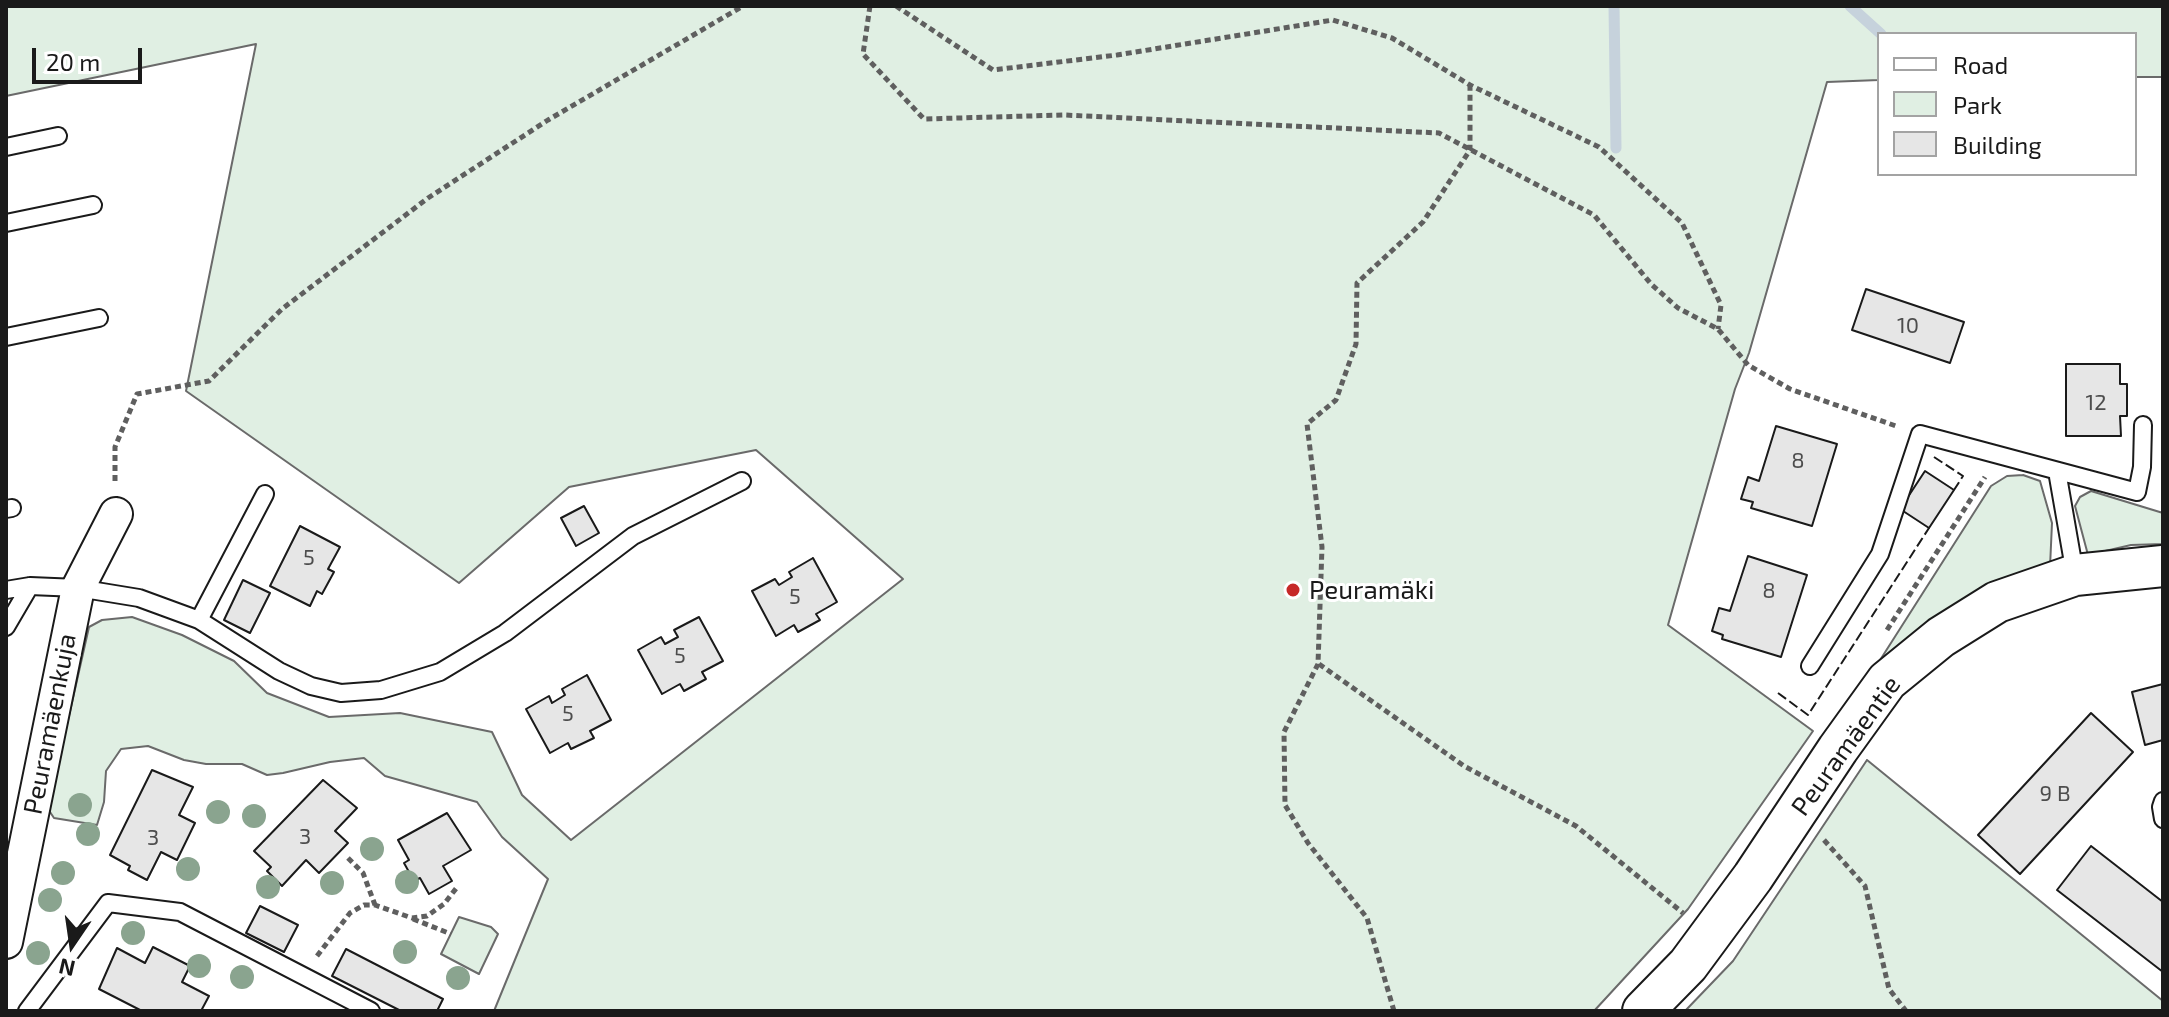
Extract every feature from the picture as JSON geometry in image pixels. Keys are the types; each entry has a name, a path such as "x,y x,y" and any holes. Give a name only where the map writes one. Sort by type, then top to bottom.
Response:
{"street":[{"name":"Peuramäenkuja","path":"6,942 78,588 116,514"},
{"name":"Peuramäentie","path":"1643,1011 1688,965 1753,877 1887,681 1941,637 1997,602 2075,575 2163,566"}],"lane":[{"path":"6,147 58,136"},
{"path":"6,223 93,205"},
{"path":"6,337 99,318"},
{"path":"1810,666 1880,554 1920,434 2137,492 2142,467 2143,425"},
{"path":"2057,471 2075,575"},
{"path":"6,590 30,586 78,588 139,598 199,620 279,671 311,686 341,693 381,690 440,672 505,633 633,536 742,481"},
{"path":"199,620 265,494"},
{"path":"6,627 30,586"},
{"path":"2163,801 2163,819"},
{"path":"27,1011 108,903 180,912 371,1011"}],"path":[{"path":"116,514 115,447 137,394 209,381 282,309 428,198 548,120 743,6"},
{"path":"870,6 863,54 924,119 1064,115 1439,133 1594,215 1651,284 1678,308 1718,329 1748,365 1790,389 1920,434"},
{"path":"896,6 993,70 1117,55 1333,20 1392,38 1470,85 1599,147 1682,223 1721,305 1718,329"},
{"path":"1394,1011 1367,918 1308,843 1285,805 1284,732 1318,664 1322,547 1307,424 1336,400 1356,344 1357,283 1423,222 1470,150 1470,85"},
{"path":"1318,664 1464,766 1576,826 1690,918"},
{"path":"1793,817 1813,827 1865,886 1889,989 1906,1011"},
{"path":"348,858 363,873 375,905"},
{"path":"412,918 427,916 444,904 458,886"},
{"path":"302,975 350,913 364,905 375,905 451,934"}],"green space":[{"path":"6,6 2163,6 2163,77 2137,77 2137,32 1877,32 1877,80 1827,82 1668,625 1813,731 1688,909 1594,1011 494,1011 548,879 502,837 477,802 385,776 364,758 267,775 242,764 206,764 184,760 148,746 121,749 106,771 104,802 97,825 54,818 48,809 89,627 102,620 132,617 182,635 234,661 267,693 329,717 400,713 492,732 522,795 571,840 903,579 756,450 569,487 459,583 186,391 256,44 6,96"},
{"path":"2023,475 2040,481 2052,523 2050,567 1875,668 1991,486 2007,476"},
{"path":"2091,491 2163,513 2163,544 2131,545 2088,555 2075,506 2080,497"},
{"path":"1867,760 2163,1001 2163,1011 1685,1011 1733,961"},
{"path":"459,917 491,927 498,934 479,974 441,954"}],"building":[{"path":"1866,289 1964,322 1950,363 1852,330"},
{"path":"2066,364 2120,364 2120,384 2127,384 2127,416 2120,416 2121,436 2066,436"},
{"path":"1776,426 1837,444 1812,526 1751,508 1753,502 1741,499 1748,477 1759,481"},
{"path":"1925,471 1954,490 1929,528 1900,509"},
{"path":"584,506 599,533 576,546 561,518"},
{"path":"300,526 340,547 328,569 334,572 322,594 317,591 310,606 270,586"},
{"path":"1748,556 1807,575 1781,657 1722,639 1723,635 1712,631 1719,608 1730,611"},
{"path":"813,558 837,602 816,614 820,620 798,632 794,625 776,636 752,591 775,579 779,585 792,577 789,572"},
{"path":"243,580 270,593 250,633 224,620"},
{"path":"699,617 723,661 702,672 706,679 684,691 680,684 662,694 638,650 661,637 665,644 678,637 674,630"},
{"path":"587,675 611,720 590,731 594,738 571,749 568,743 550,753 526,709 549,696 552,703 565,695 562,689"},
{"path":"2163,684 2163,740 2145,745 2132,692"},
{"path":"2091,713 2133,752 2020,874 1978,835"},
{"path":"152,770 193,787 179,815 195,823 177,860 161,852 147,880 110,855"},
{"path":"323,780 357,808 335,831 348,843 319,873 306,860 282,886 267,871 271,867 254,851"},
{"path":"447,813 471,850 443,866 452,881 429,894 420,878 414,881 404,863 409,860 398,840"},
{"path":"2091,846 2163,902 2163,972 2057,890"},
{"path":"260,906 298,925 284,952 246,933"},
{"path":"153,947 190,966 182,982 209,996 201,1011 142,1011 99,989 117,948 145,963"},
{"path":"346,949 443,999 437,1011 401,1011 332,976"}],"waterway":[{"path":"1614,6 1616,148"},
{"path":"1850,6 1879,32"}],"fence":[{"path":"1934,457 1963,476 1954,490"},
{"path":"1778,693 1808,715 1929,528"}],"place":[{"name":"Peuramäki","path":"1293,590"}]}
